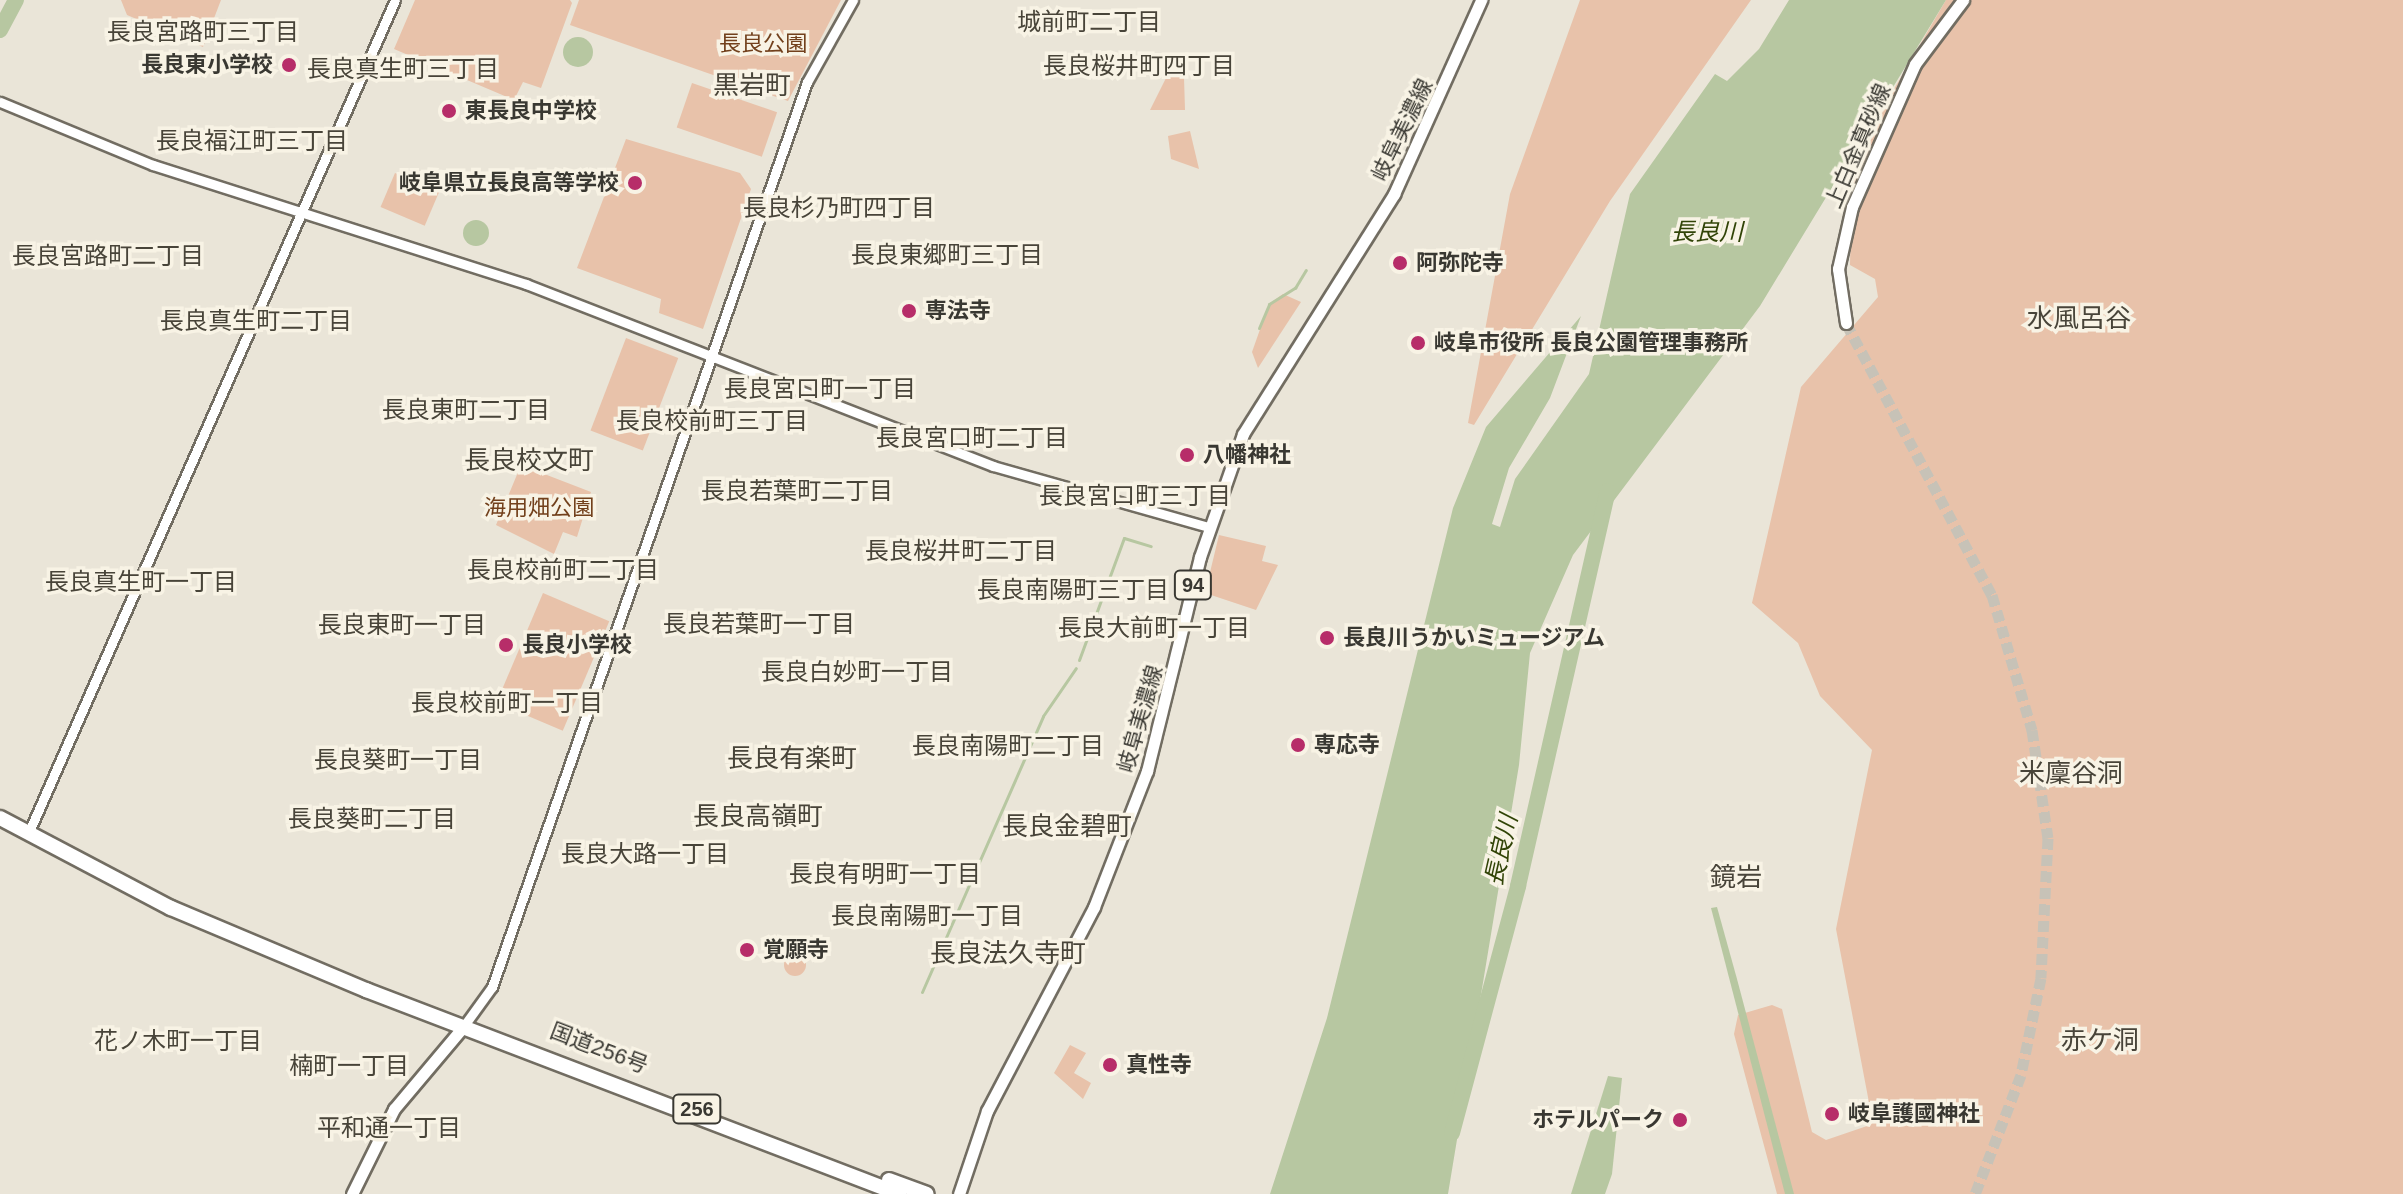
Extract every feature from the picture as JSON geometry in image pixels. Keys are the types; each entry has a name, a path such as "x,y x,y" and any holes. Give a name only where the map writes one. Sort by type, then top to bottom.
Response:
{"highway":[{"name":"国道256号","path":"0,818 171,908 899,1194"},
{"name":"国道256号","path":"465,1025 927,1194"}],"main road":[{"name":"岐阜美濃線","path":"959,1194 987,1111 1094,907 1147,771 1209,527 1243,434 1394,194 1481,0"},
{"name":"上白金真砂線","path":"1846,323 1838,269 1852,207 1915,64 1963,0"},
{"path":"352,1194 394,1109 465,1025"}],"street":[{"path":"28,834 395,0"},
{"path":"465,1025 492,987 807,82 853,0"},
{"path":"0,102 153,165 526,284 711,360 993,466 1209,527"}],"green space":[{"path":"121,0 221,0 203,47 127,15"},
{"path":"415,0 570,0 572,3 541,88 523,82 514,100 394,49"},
{"name":"長良公園","path":"579,0 841,0 788,101 570,25"},
{"path":"1580,0 1751,0 1610,201 1474,425 1468,423 1510,194"},
{"path":"1946,0 2403,0 2403,1194 1777,1194 1734,1034 1738,1015 1772,1005 1782,1009 1812,1132 1826,1140 1867,1126 1871,1113 1836,929 1872,750 1820,696 1798,643 1752,603 1801,387 1878,297 1875,279 1850,265 1852,161"},
{"path":"1168,74 1184,78 1185,110 1150,110"},
{"path":"692,83 777,112 762,157 677,127"},
{"path":"1190,131 1199,169 1171,159 1168,136"},
{"path":"626,139 740,173 751,189 703,329 659,313 661,299 577,268"},
{"path":"395,173 439,192 425,226 381,207"},
{"path":"1283,294 1301,302 1258,368 1252,352 1269,304"},
{"path":"626,338 678,358 643,450 591,430"},
{"name":"海用畑公園","path":"521,465 591,492 577,537 563,532 554,554 496,525"},
{"path":"1219,535 1266,546 1262,561 1278,565 1256,610 1205,593"},
{"path":"543,593 609,621 563,731 497,703"},
{"path":"795,954 803,957 806,965 803,973 795,976 787,973 784,965 787,957"},
{"path":"1070,1045 1086,1053 1074,1073 1091,1083 1083,1099 1054,1073"}],"water":[{"name":"長良川","path":"1789,0 1946,0 1760,306 1573,555 1530,653 1519,765 1448,1194 1270,1194 1327,1018 1453,508 1486,427 1581,316 1550,398 1509,468 1492,524 1500,527 1515,479 1589,374 1630,194 1715,74 1727,81 1759,49"},
{"path":"578,37 584,38 592,46 592,58 584,66 578,67 572,66 564,58 563,52 564,46 572,38"},
{"path":"476,220 485,224 489,233 485,242 476,246 467,242 463,233 467,224"},
{"path":"1717,907 1794,1194 1785,1194 1711,908"},
{"path":"1608,1076 1622,1078 1612,1174 1605,1194 1571,1194"}],"waterway":[{"path":"0,30 16,0"},
{"path":"1259,328 1269,304 1295,288 1306,270"},
{"name":"長良川","path":"1452,1133 1518,886 1608,491"},
{"path":"1079,660 1124,538 1151,546"},
{"path":"922,992 1043,716 1076,668"}],"tunnel":[{"path":"1846,323 1992,595 2032,730 2048,838 2041,978 2021,1075 1975,1194"}],"place":[{"name":"長良東小学校","path":"289,65"},
{"name":"東長良中学校","path":"449,111"},
{"name":"岐阜県立長良高等学校","path":"635,183"},
{"name":"阿弥陀寺","path":"1400,263"},
{"name":"専法寺","path":"909,311"},
{"name":"岐阜市役所 長良公園管理事務所","path":"1418,343"},
{"name":"八幡神社","path":"1187,455"},
{"name":"長良川うかいミュージアム","path":"1327,638"},
{"name":"長良小学校","path":"506,645"},
{"name":"専応寺","path":"1298,745"},
{"name":"覚願寺","path":"747,950"},
{"name":"真性寺","path":"1110,1065"},
{"name":"岐阜護國神社","path":"1832,1114"},
{"name":"ホテルパーク","path":"1680,1120"}],"district":[{"name":"城前町二丁目","path":"1089,22"},
{"name":"長良宮路町三丁目","path":"203,32"},
{"name":"長良桜井町四丁目","path":"1139,66"},
{"name":"長良真生町三丁目","path":"403,69"},
{"name":"黒岩町","path":"752,86"},
{"name":"長良福江町三丁目","path":"252,141"},
{"name":"長良杉乃町四丁目","path":"839,208"},
{"name":"長良東郷町三丁目","path":"947,255"},
{"name":"長良宮路町二丁目","path":"108,256"},
{"name":"水風呂谷","path":"2079,319"},
{"name":"長良真生町二丁目","path":"256,321"},
{"name":"長良宮口町一丁目","path":"820,389"},
{"name":"長良東町二丁目","path":"466,410"},
{"name":"長良校前町三丁目","path":"712,421"},
{"name":"長良宮口町二丁目","path":"972,438"},
{"name":"長良校文町","path":"529,461"},
{"name":"長良若葉町二丁目","path":"797,491"},
{"name":"長良宮口町三丁目","path":"1135,496"},
{"name":"長良桜井町二丁目","path":"961,551"},
{"name":"長良校前町二丁目","path":"563,570"},
{"name":"長良真生町一丁目","path":"141,582"},
{"name":"長良南陽町三丁目","path":"1073,590"},
{"name":"長良若葉町一丁目","path":"759,624"},
{"name":"長良東町一丁目","path":"402,625"},
{"name":"長良大前町一丁目","path":"1154,628"},
{"name":"長良白妙町一丁目","path":"857,672"},
{"name":"長良校前町一丁目","path":"507,703"},
{"name":"長良南陽町二丁目","path":"1008,746"},
{"name":"長良有楽町","path":"792,759"},
{"name":"長良葵町一丁目","path":"398,760"},
{"name":"米廩谷洞","path":"2071,774"},
{"name":"長良高嶺町","path":"758,817"},
{"name":"長良葵町二丁目","path":"372,819"},
{"name":"長良金碧町","path":"1067,827"},
{"name":"長良大路一丁目","path":"645,854"},
{"name":"長良有明町一丁目","path":"885,874"},
{"name":"鏡岩","path":"1736,878"},
{"name":"長良南陽町一丁目","path":"927,916"},
{"name":"長良法久寺町","path":"1008,954"},
{"name":"花ノ木町一丁目","path":"178,1041"},
{"name":"赤ケ洞","path":"2100,1041"},
{"name":"楠町一丁目","path":"349,1066"},
{"name":"平和通一丁目","path":"389,1128"}]}
